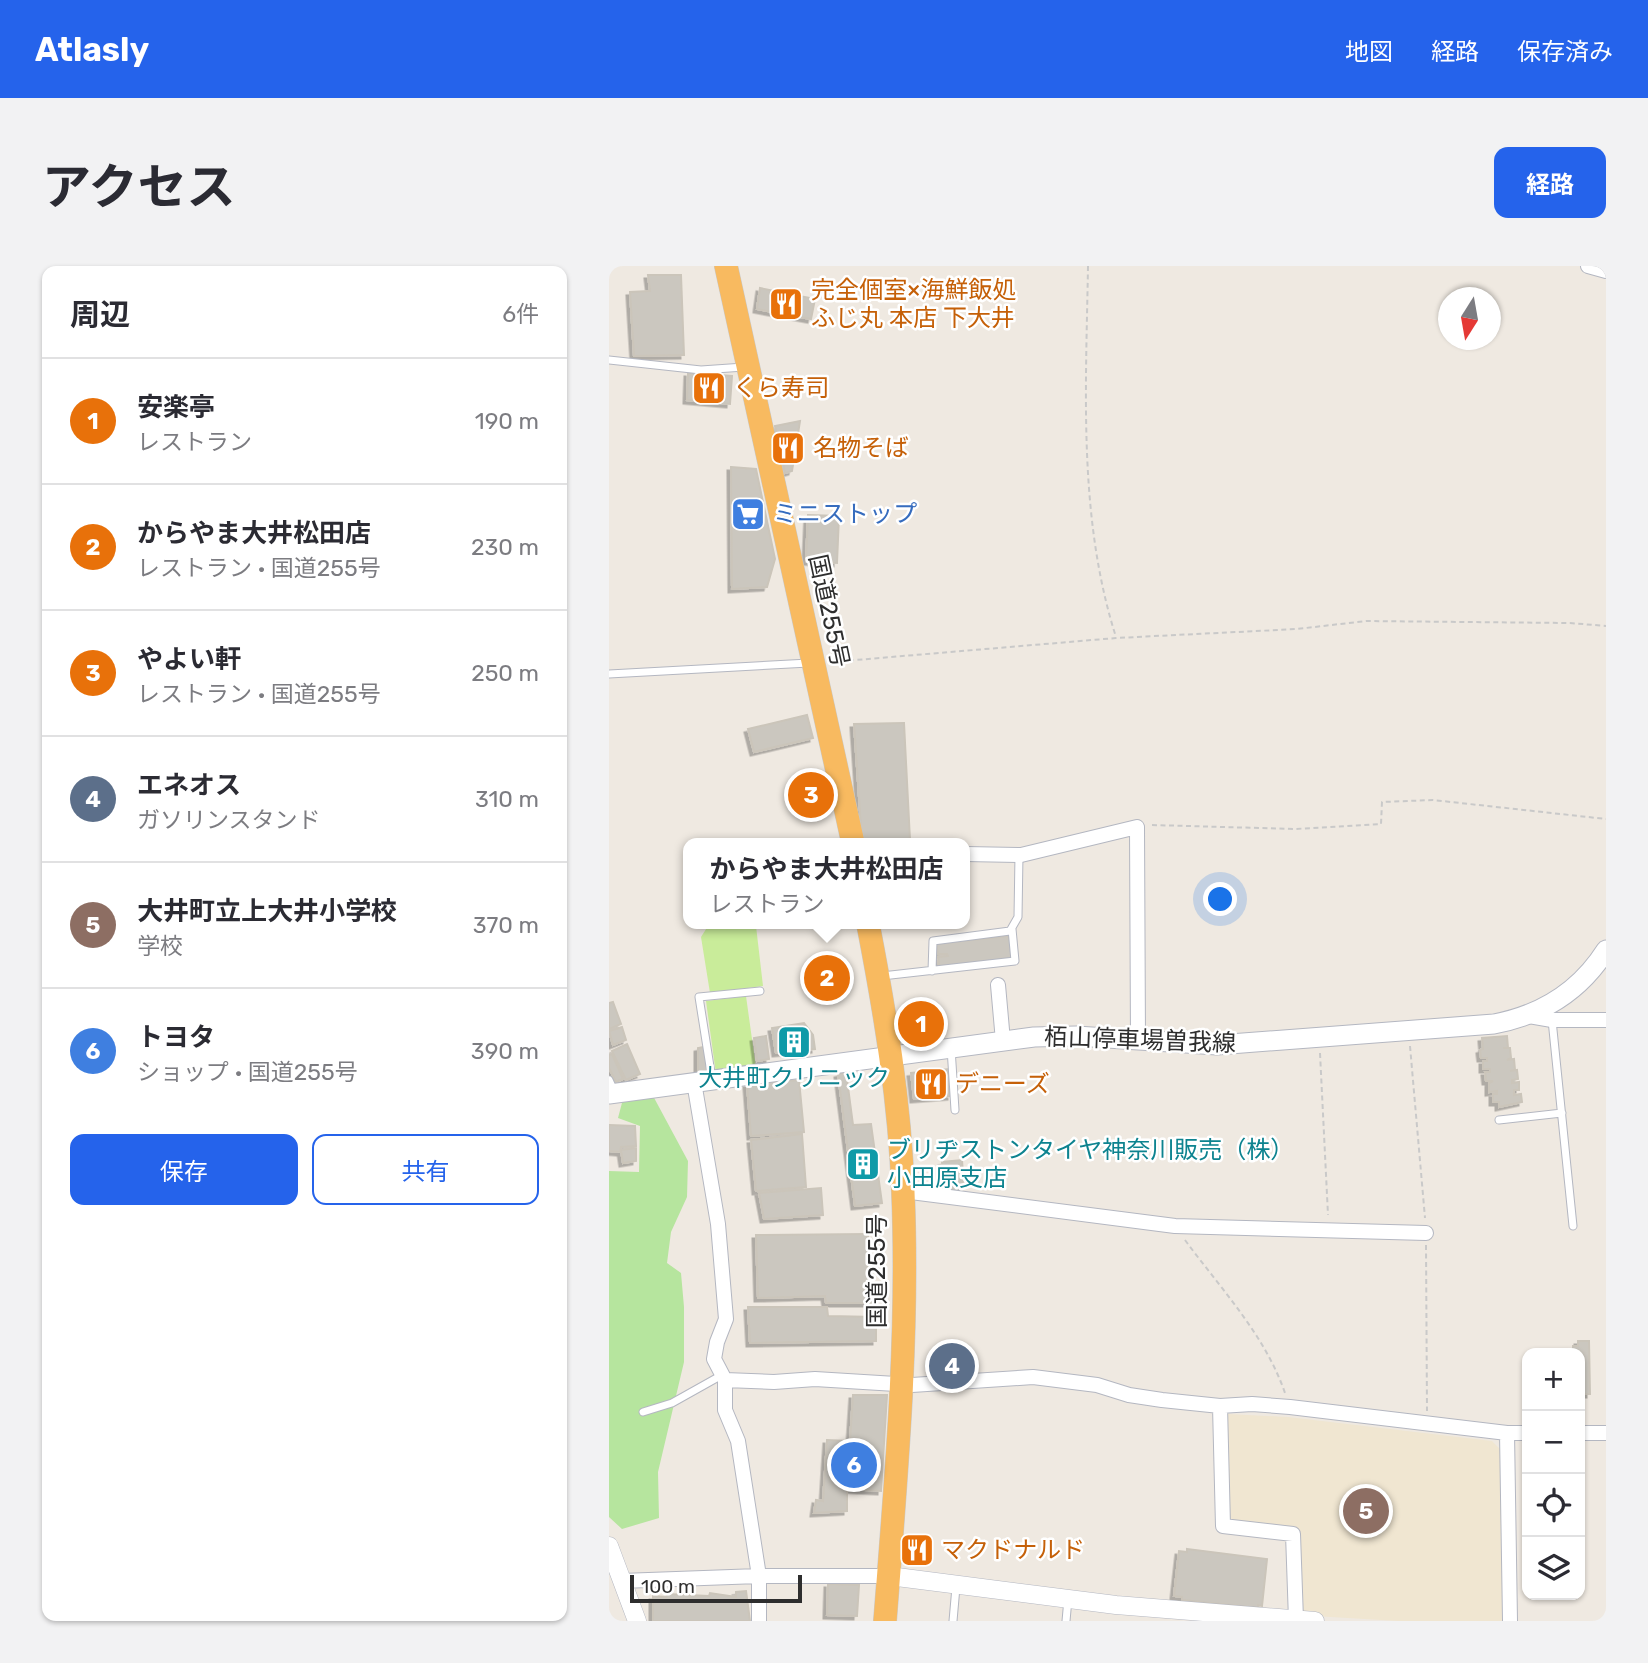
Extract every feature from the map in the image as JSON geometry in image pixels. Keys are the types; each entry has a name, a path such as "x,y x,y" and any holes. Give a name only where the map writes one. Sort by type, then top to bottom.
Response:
{"highway":[{"name":"国道255号","path":"726,266 852,838"},
{"name":"国道255号","path":"870,929 898,1109 904,1191 905,1310 885,1621"}],"main road":[{"name":"栢山停車場曽我線","path":"611,1089 703,1081 1053,1035 1217,1045 1494,1024 1529,1016 1562,998 1591,972 1606,950"}],"street":[{"path":"1588,266 1606,271"},
{"path":"970,854 1019,855 1137,827 1138,1041"},
{"path":"998,985 1003,1041"},
{"path":"1529,1016 1552,1020 1606,1020"},
{"path":"703,1081 726,1319 717,1342 715,1359 724,1377 725,1410 738,1441 759,1576 759,1621"},
{"path":"904,1191 1175,1226 1426,1233"},
{"path":"724,1377 774,1382 815,1380 901,1384 1047,1378 1097,1385 1129,1395 1162,1400 1220,1406 1252,1404 1290,1407 1522,1433"},
{"path":"1220,1406 1223,1526 1293,1534 1296,1620"},
{"path":"1507,1433 1510,1621"},
{"path":"1585,1433 1606,1433"},
{"path":"609,1546 637,1621"},
{"path":"621,1581 759,1576 889,1576 1068,1598 1315,1621"}],"lane":[{"path":"609,360 701,370 749,367"},
{"path":"609,674 813,663"},
{"path":"878,977 1015,961 1011,929 1018,917 1019,855"},
{"path":"932,971 933,941 1011,929"},
{"path":"703,1081 699,998 760,991"},
{"path":"1552,1020 1573,1226"},
{"path":"951,1048 955,1110"},
{"path":"1499,1120 1562,1113"},
{"path":"643,1412 683,1398 724,1377"},
{"path":"953,1621 956,1585"},
{"path":"1066,1621 1068,1598"}],"path":[{"path":"1088,266 1086,434 1094,539 1103,597 1116,638"},
{"path":"813,663 1116,638 1297,629 1366,621 1557,622 1606,626"},
{"path":"1137,827 1295,829 1381,824 1383,802 1433,800 1606,820"},
{"path":"1319,1038 1329,1230"},
{"path":"1175,1226 1249,1325 1279,1375 1290,1407"}],"shaded area":[{"path":"1228,1414 1288,1417 1492,1441 1499,1448 1503,1448 1505,1621 1398,1621 1297,1615 1296,1532 1227,1524"}],"green space":[{"path":"706,929 756,929 763,986 710,993 701,937"},
{"path":"746,996 756,1068 716,1074 706,1001"},
{"path":"652,1094 688,1161 687,1197 671,1232 667,1263 681,1273 684,1362 658,1472 659,1518 622,1529 609,1517 609,1171 639,1172 640,1126 618,1118 623,1099"}],"building":[{"path":"648,275 681,275 684,355 634,356 630,292 650,291"},
{"name":"完全個室×海鮮飯処 ふじ丸 本店 下大井","path":"760,288 815,299 811,319 757,309"},
{"name":"くら寿司","path":"688,373 732,376 730,404 687,400"},
{"name":"名物そば","path":"800,421 792,471 785,473 775,426"},
{"name":"ミニストップ","path":"731,467 756,469 775,559 767,587 732,589"},
{"path":"808,515 839,516 837,563 806,561"},
{"path":"807,715 813,738 754,752 748,729"},
{"path":"904,723 910,838 862,838 854,724"},
{"path":"825,782 829,801 798,807 793,789"},
{"path":"1008,936 1012,946 1012,958 939,966 938,957 948,956 938,954 936,944"},
{"path":"817,963 837,963 838,994 817,994"},
{"path":"613,1002 621,1024 609,1029 609,1003"},
{"path":"937,1009 942,1040 919,1043 905,1033 901,1014"},
{"name":"大井町クリニック","path":"804,1023 813,1035 815,1049 776,1053 772,1028"},
{"path":"622,1027 626,1040 613,1045 609,1031"},
{"path":"766,1036 769,1059 757,1061 754,1038"},
{"path":"1507,1036 1511,1058 1507,1060 1514,1059 1515,1070 1510,1071 1517,1070 1518,1079 1512,1080 1512,1083 1519,1082 1519,1090 1514,1090 1514,1095 1521,1094 1522,1102 1499,1107 1499,1102 1493,1102 1493,1094 1497,1094 1497,1091 1489,1092 1489,1083 1493,1081 1486,1081 1485,1072 1490,1072 1490,1069 1483,1069 1483,1061 1487,1061 1487,1058 1481,1058 1482,1038"},
{"path":"627,1044 640,1074 626,1080 612,1051"},
{"path":"704,1047 708,1074 698,1076 698,1048"},
{"path":"612,1054 623,1079 616,1082 609,1068 609,1055"},
{"name":"デニーズ","path":"949,1069 951,1096 914,1099 911,1073"},
{"name":"ブリヂストンタイヤ神奈川販売（株） 小田原支店","path":"846,1072 853,1125 871,1124 882,1203 855,1206 838,1074"},
{"path":"799,1080 804,1132 751,1136 747,1084"},
{"path":"609,1125 635,1126 636,1146 621,1147 620,1152 609,1151"},
{"path":"802,1134 806,1187 756,1191 751,1140"},
{"path":"636,1148 636,1161 623,1163 621,1150"},
{"path":"962,1160 964,1188 944,1189 942,1162"},
{"path":"821,1188 823,1215 764,1219 759,1193"},
{"path":"868,1234 868,1292 875,1293 875,1303 826,1303 825,1296 758,1298 756,1235"},
{"path":"748,1307 827,1307 828,1316 876,1317 876,1341 750,1343"},
{"path":"1578,1341 1589,1341 1590,1394 1585,1394 1585,1348 1573,1348 1578,1346"},
{"path":"853,1395 887,1395 881,1491 847,1489 847,1511 814,1513 816,1500 823,1501 827,1440 850,1441"},
{"name":"マクドナルド","path":"910,1539 926,1541 924,1561 909,1558"},
{"path":"1187,1549 1267,1559 1262,1606 1258,1605 1258,1608 1182,1600 1182,1597 1174,1596 1179,1551 1187,1552"},
{"path":"828,1584 859,1585 857,1616 827,1615"},
{"path":"746,1591 750,1621 653,1621 653,1596 709,1596 710,1593 736,1597 736,1592"}],"place":[{"name":"完全個室×海鮮飯処 ふじ丸 本店 下大井","path":"786,304"},
{"name":"くら寿司","path":"709,388"},
{"name":"名物そば","path":"788,448"},
{"name":"ミニストップ","path":"748,514"},
{"name":"やよい軒","path":"811,795"},
{"name":"からやま大井松田店","path":"827,978"},
{"name":"安楽亭","path":"921,1024"},
{"name":"大井町クリニック","path":"794,1042"},
{"name":"デニーズ","path":"931,1084"},
{"name":"ブリヂストンタイヤ神奈川販売（株） 小田原支店","path":"863,1164"},
{"name":"エネオス","path":"952,1366"},
{"name":"トヨタ","path":"854,1465"},
{"name":"大井町立上大井小学校","path":"1366,1511"},
{"name":"マクドナルド","path":"917,1550"}]}
